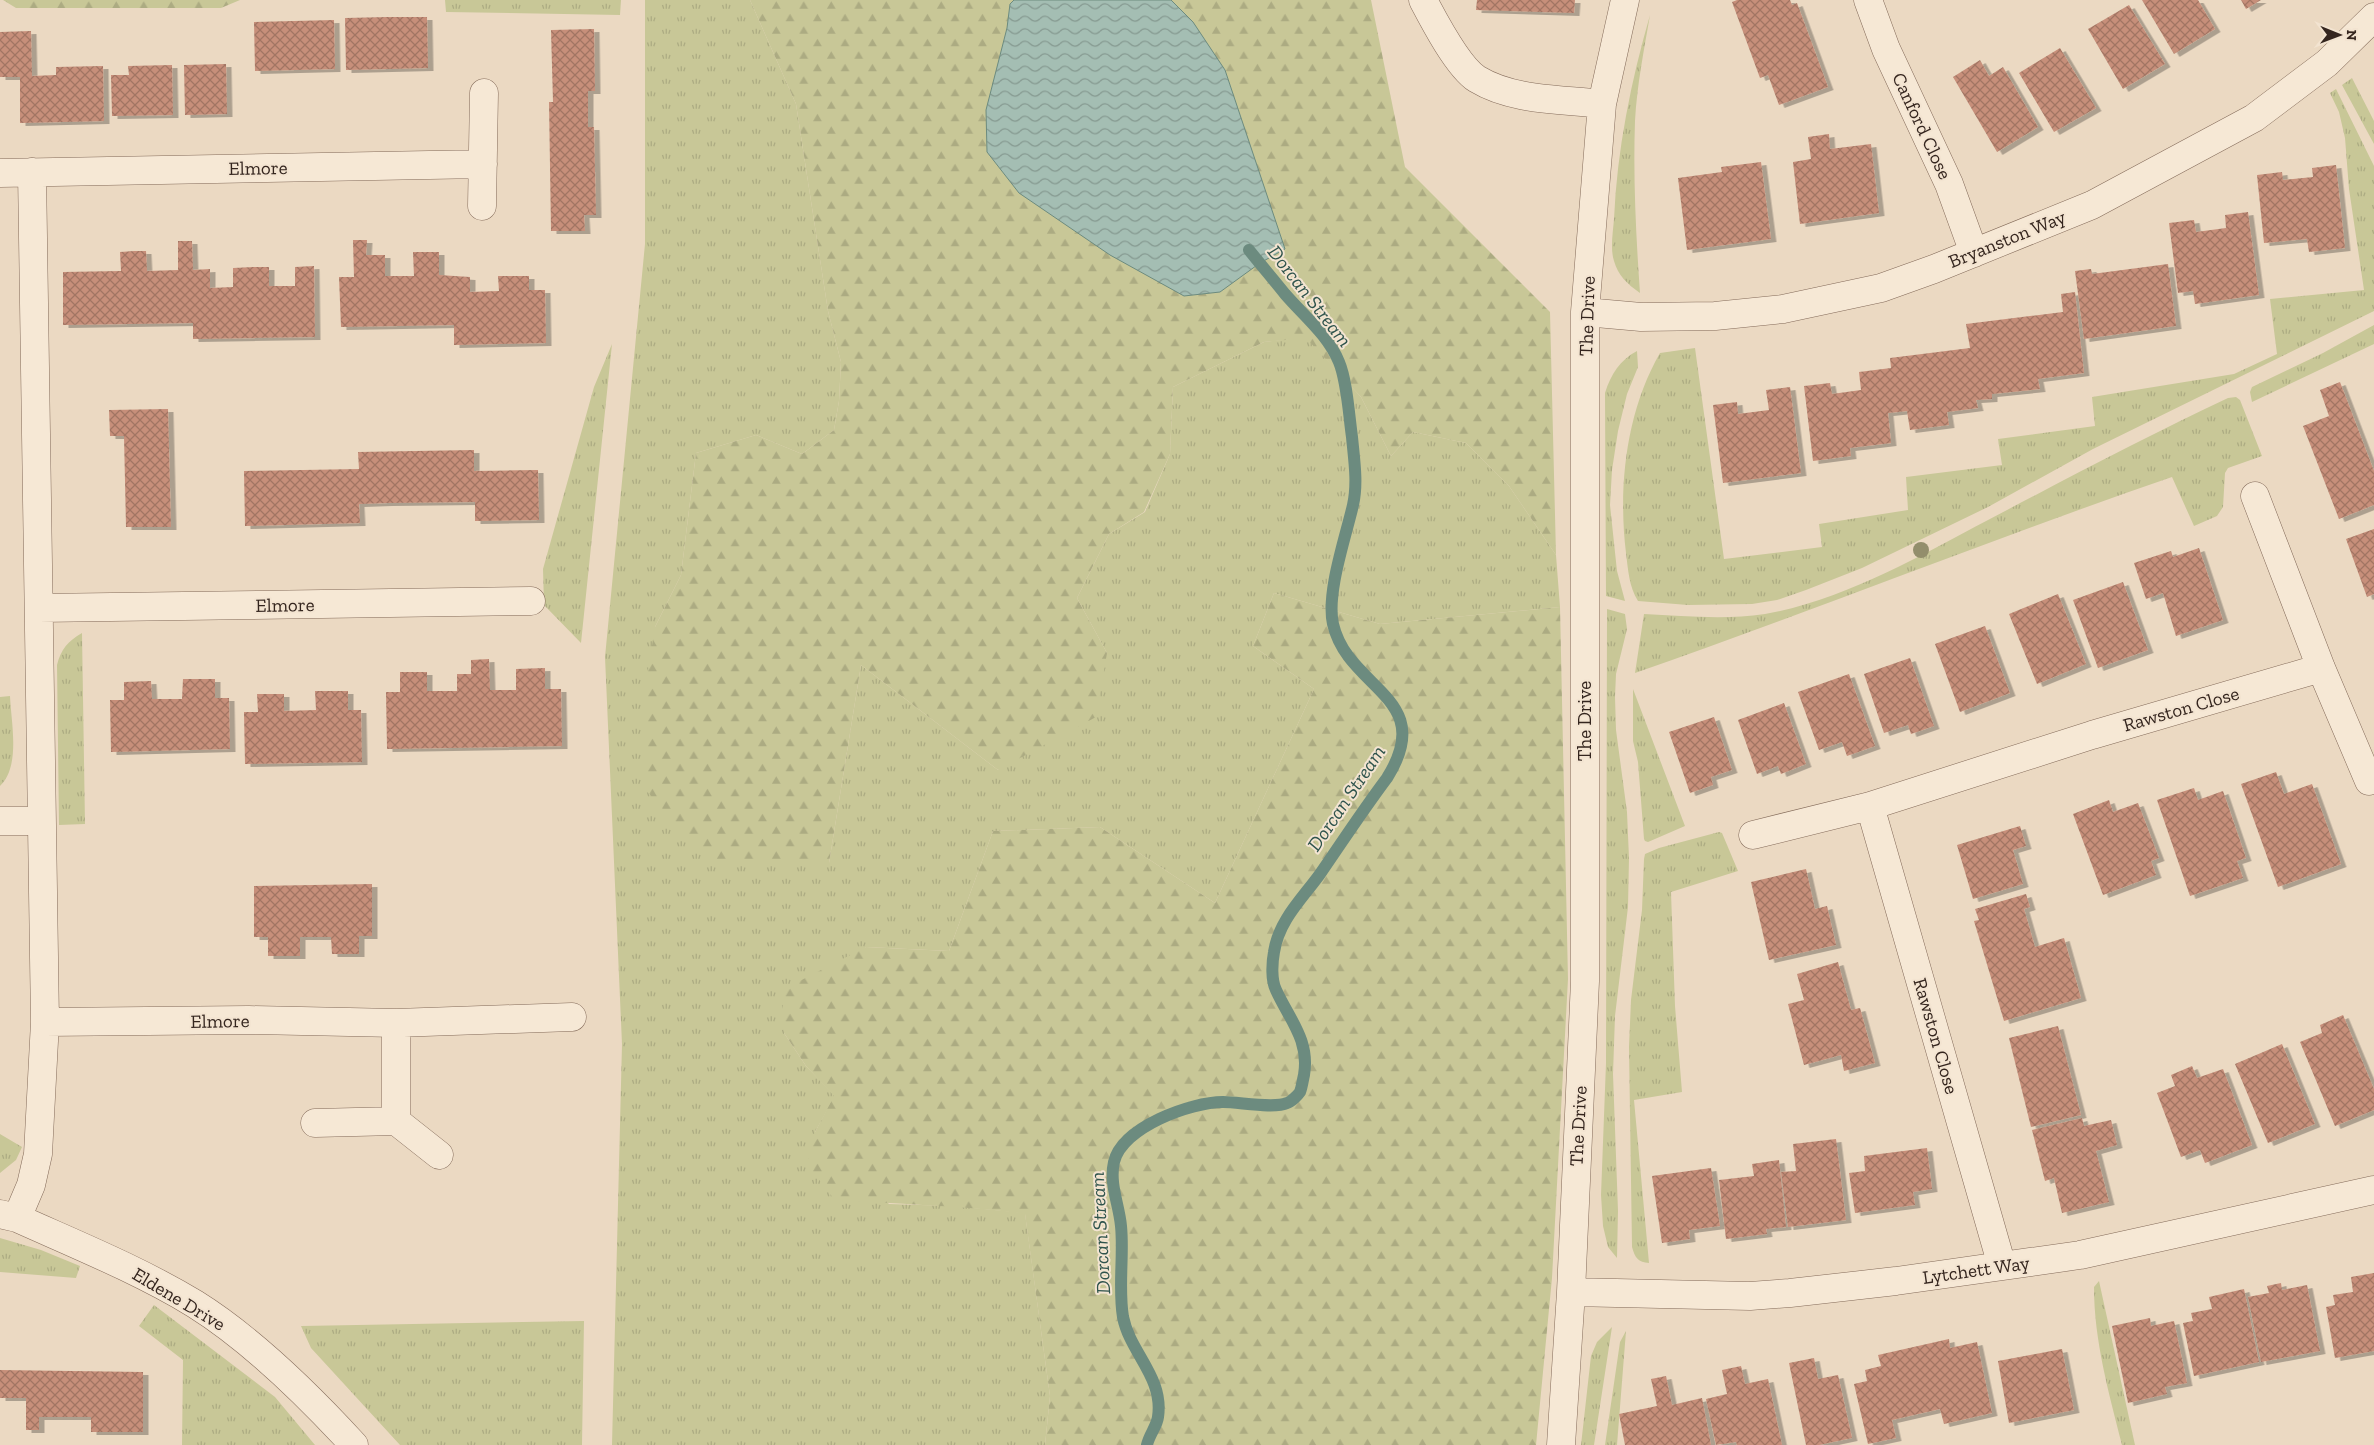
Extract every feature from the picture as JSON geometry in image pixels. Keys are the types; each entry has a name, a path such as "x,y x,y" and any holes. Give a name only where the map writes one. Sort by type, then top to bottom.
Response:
{"street":[{"path":"1423,0 1462,63 1476,78 1498,89 1529,96 1602,104"},
{"name":"The Drive","path":"1561,1445 1571,1292 1585,982 1585,312 1602,104 1625,0"},
{"name":"Canford Close","path":"1868,0 1886,49 1949,184 1974,252"},
{"name":"Bryanston Way","path":"1585,312 1641,317 1715,316 1783,309 1882,288 2092,205 2254,118 2327,63 2374,17"},
{"path":"482,206 484,93"},
{"name":"Elmore","path":"0,173 483,164"},
{"path":"9,1216 31,1185 38,1154 45,1022 32,172"},
{"path":"2255,496 2322,668 2369,781"},
{"name":"Elmore","path":"38,608 531,601"},
{"name":"Rawston Close","path":"1753,836 1870,806 2092,735 2322,668"},
{"name":"Rawston Close","path":"1870,806 2002,1266"},
{"path":"0,822 41,821"},
{"name":"Elmore","path":"45,1022 249,1020 396,1023 572,1018"},
{"path":"396,1023 396,1120"},
{"path":"315,1123 396,1120 439,1155"},
{"name":"Lytchett Way","path":"1571,1292 1704,1296 1780,1294 1896,1281 2080,1255 2374,1190"},
{"name":"Eldene Drive","path":"9,1216 122,1266 195,1304 247,1343 307,1397 354,1445"}],"green space":[{"path":"3,0 240,0 221,8 16,8"},
{"path":"445,0 621,0 620,15 446,12"},
{"path":"645,0 750,0 796,104 828,311 841,362 839,401 834,430 802,454 756,435 696,453 681,575 655,627 829,863 861,665 998,770 1107,653 1077,598 1109,534 1145,512 1170,454 1173,387 1264,342 1306,337 1361,397 1391,456 1413,432 1466,443 1509,486 1556,555 1560,607 1380,624 1274,593 1253,646 1314,689 1215,903 1100,827 993,831 949,951 866,947 784,1033 806,1066 835,1096 815,1132 889,1204 953,1206 1025,1213 1050,1396 1045,1445 612,1445 622,1044 605,657 645,244"},
{"path":"750,0 1371,0 1405,167 1550,312 1556,555 1509,486 1466,443 1413,432 1391,456 1361,397 1306,338 1264,342 1173,387 1170,454 1144,512 1109,534 1077,598 1107,653 1096,717 998,770 861,665 829,863 711,864 646,790 645,689 655,627 681,575 696,453 756,435 802,454 834,430 839,401 841,362 828,311 796,104"},
{"path":"1650,15 1639,81 1635,121 1635,207 1640,293 1627,283 1618,271 1612,251 1612,240 1618,167 1626,116"},
{"path":"2352,78 2374,121 2374,144 2342,85"},
{"path":"2336,89 2374,166 2374,311 2093,449 1988,507 1862,568 1777,600 1752,604 1688,605 1638,601 1628,572 1624,528 1624,476 1627,450 1639,400 1648,376 1660,353 1695,348 1724,559 1822,547 1819,524 1908,510 1906,477 2002,465 1998,439 2095,426 2092,397 2234,374 2277,354 2270,299 2364,290 2349,189 2345,138 2339,112 2330,93"},
{"path":"2374,325 2374,344 2252,402 2250,392 2252,387 2323,353"},
{"path":"612,344 581,643 544,605 543,569 594,387"},
{"path":"1637,351 1638,367 1627,394 1618,431 1612,470 1610,505 1617,571 1625,601 1606,596 1605,393 1617,368"},
{"path":"2236,397 2240,400 2262,456 2228,468 2225,473 2223,507 2217,516 2194,526 2172,477 1635,673 1644,614 1704,617 1750,616 1823,599 1880,576 2138,442 2228,398"},
{"path":"1274,593 1380,624 1560,607 1568,979 1552,1278 1536,1445 1045,1445 1050,1396 1025,1214 834,1199 807,1164 815,1132 834,1096 806,1066 784,1033 782,990 866,947 949,951 993,831 1100,827 1215,903 1314,689 1253,646"},
{"path":"1607,609 1625,614 1627,629 1616,674 1615,697 1616,730 1627,812 1629,858 1628,907 1615,1016 1613,1074 1618,1211 1617,1258 1608,1247 1603,1226 1601,1195 1606,1063"},
{"path":"82,633 85,824 59,825 57,665 66,646"},
{"path":"1633,689 1685,826 1648,842 1644,839 1638,762 1633,741"},
{"path":"10,696 13,756 11,767 0,786 0,697"},
{"path":"1719,832 1722,833 1738,871 1671,892 1675,1006 1682,1092 1634,1100 1649,1263 1638,1259 1632,1247 1629,1047 1631,1000 1642,910 1644,859 1645,854 1659,848"},
{"path":"0,1134 22,1147 16,1160 0,1173"},
{"path":"0,1238 41,1250 80,1266 76,1278 0,1272"},
{"path":"2099,1281 2135,1445 2122,1445 2107,1386 2099,1347 2095,1307 2094,1287"},
{"path":"154,1305 275,1397 315,1445 182,1445 183,1360 139,1326"},
{"path":"584,1321 582,1445 400,1445 311,1348 301,1326"},
{"path":"1612,1327 1594,1445 1581,1445 1591,1356 1597,1342"},
{"path":"1626,1331 1617,1445 1605,1445 1620,1342"}],"water":[{"path":"1014,0 1171,0 1193,22 1225,70 1285,249 1260,263 1220,292 1184,296 1110,255 1019,193 987,152 986,110 1007,28 1010,4"}],"building":[{"path":"1477,0 1575,0 1574,13 1476,10"},
{"path":"1737,0 1790,0 1792,5 1797,3 1828,87 1779,105 1768,75 1760,78 1732,2"},
{"path":"2142,0 2198,0 2215,29 2174,54"},
{"path":"2241,0 2261,0 2246,9"},
{"path":"2129,5 2165,64 2123,89 2088,29"},
{"path":"427,17 428,68 346,70 345,18"},
{"path":"334,20 335,69 255,71 254,22"},
{"path":"594,29 595,91 588,91 588,127 594,127 596,215 584,215 585,231 551,231 549,102 553,102 551,30"},
{"path":"31,31 32,76 56,75 56,67 103,66 104,121 20,123 20,77 0,77 0,32"},
{"path":"2060,48 2096,108 2054,132 2019,73"},
{"path":"1980,60 1989,76 2003,67 2038,127 1997,152 1953,77"},
{"path":"226,64 227,114 185,115 184,65"},
{"path":"172,65 173,115 112,116 111,75 129,75 128,66"},
{"path":"1829,134 1830,149 1871,144 1879,213 1800,224 1793,162 1811,159 1808,137"},
{"path":"1761,162 1771,239 1687,250 1678,178 1722,172 1721,167"},
{"path":"2336,165 2345,248 2309,252 2307,239 2264,243 2257,175 2282,172 2283,180 2313,177 2312,168"},
{"path":"2248,212 2259,295 2195,304 2193,291 2178,293 2169,223 2194,220 2196,232 2226,228 2225,215"},
{"path":"353,240 367,240 366,255 385,255 385,276 414,276 413,252 439,252 439,275 470,277 470,292 499,291 498,276 529,276 529,290 545,290 546,343 454,345 454,325 341,327 339,277 354,277"},
{"path":"178,241 192,241 193,270 210,269 210,288 233,287 233,268 253,267 269,267 269,286 295,286 295,267 314,266 315,337 193,339 193,323 63,325 63,272 121,271 120,252 134,251 146,251 147,271 178,270"},
{"path":"2168,264 2176,326 2084,339 2075,271 2091,269 2092,274"},
{"path":"2075,292 2084,373 2038,379 2040,389 1992,394 1992,399 1976,400 1978,408 1947,412 1949,425 1910,430 1907,411 1888,413 1891,443 1850,448 1851,456 1813,461 1804,386 1830,383 1832,394 1861,390 1859,372 1891,368 1890,358 1970,348 1966,324 2063,312 2061,294"},
{"path":"2340,382 2374,471 2374,505 2339,519 2303,426 2329,416 2320,390"},
{"path":"1790,387 1801,473 1723,483 1713,405 1737,402 1738,414 1769,410 1766,390"},
{"path":"168,409 171,527 126,527 124,436 110,436 109,410"},
{"path":"474,450 474,471 538,470 539,520 475,521 475,502 387,503 359,504 360,523 245,526 244,471 359,469 358,452"},
{"path":"2374,529 2374,594 2367,597 2346,539"},
{"path":"2199,548 2223,620 2176,636 2163,593 2146,599 2134,563 2171,551 2173,557"},
{"path":"2123,582 2148,650 2098,668 2073,600"},
{"path":"2058,594 2086,664 2037,684 2009,614"},
{"path":"1985,626 2010,693 1960,712 1935,644"},
{"path":"1910,658 1934,726 1911,734 1908,725 1884,733 1864,674"},
{"path":"489,659 490,690 516,690 516,669 545,668 545,689 561,689 562,746 387,749 386,692 400,692 400,672 427,672 427,691 457,691 457,674 471,674 471,660"},
{"path":"1849,674 1875,746 1847,756 1842,742 1819,750 1798,692"},
{"path":"183,679 215,679 215,698 229,698 230,749 111,752 110,700 124,700 124,682 151,681 152,699 182,699"},
{"path":"315,691 348,691 348,710 361,710 362,762 245,764 244,712 258,712 257,694 284,694 284,711 316,710"},
{"path":"1784,703 1806,764 1781,774 1778,766 1757,774 1738,720"},
{"path":"1714,717 1732,770 1711,777 1713,785 1690,793 1669,732"},
{"path":"2276,772 2284,794 2312,784 2341,864 2278,887 2241,784"},
{"path":"2194,788 2198,800 2223,791 2246,858 2237,861 2243,878 2190,896 2157,800"},
{"path":"2109,800 2113,812 2138,803 2159,858 2151,861 2156,875 2103,895 2073,814"},
{"path":"2020,826 2026,846 2013,850 2023,884 1973,899 1957,845"},
{"path":"1806,869 1815,909 1827,906 1836,945 1769,960 1751,882"},
{"path":"372,884 372,936 359,936 359,954 332,954 331,937 300,937 300,956 268,956 268,937 254,937 254,886"},
{"path":"2026,894 2030,907 2024,909 2035,947 2064,938 2081,998 2004,1021 1974,921 1979,920 1975,909"},
{"path":"1838,962 1851,1010 1860,1008 1875,1063 1844,1071 1841,1055 1804,1065 1788,1004 1804,1000 1797,974"},
{"path":"2343,1015 2374,1089 2374,1110 2335,1126 2300,1042 2322,1033 2320,1025"},
{"path":"2058,1026 2081,1115 2031,1127 2009,1038"},
{"path":"2282,1044 2315,1124 2268,1143 2235,1064"},
{"path":"2192,1066 2197,1078 2223,1069 2252,1145 2205,1163 2200,1150 2181,1157 2157,1093 2175,1086 2171,1075"},
{"path":"2082,1118 2084,1126 2111,1120 2117,1145 2096,1151 2109,1202 2062,1213 2054,1178 2045,1181 2032,1130"},
{"path":"1836,1139 1846,1220 1788,1227 1781,1172 1796,1171 1793,1144"},
{"path":"1927,1148 1932,1189 1913,1192 1915,1205 1855,1213 1849,1173 1865,1171 1864,1156"},
{"path":"1779,1160 1786,1227 1766,1229 1767,1234 1726,1239 1719,1180 1754,1176 1752,1164"},
{"path":"1711,1168 1720,1226 1689,1230 1690,1239 1662,1243 1652,1176"},
{"path":"2374,1273 2374,1351 2335,1358 2326,1307 2335,1305 2333,1295 2353,1292 2351,1277"},
{"path":"2281,1283 2282,1290 2307,1285 2320,1351 2261,1362 2248,1297 2269,1293 2267,1286"},
{"path":"2244,1289 2259,1362 2194,1376 2183,1323 2193,1321 2191,1313 2212,1309 2209,1297"},
{"path":"2150,1318 2151,1326 2174,1321 2187,1383 2165,1387 2167,1394 2128,1403 2112,1326"},
{"path":"1949,1339 1950,1348 1977,1342 1992,1413 1944,1424 1940,1409 1892,1420 1896,1438 1868,1444 1854,1384 1867,1381 1865,1370 1881,1366 1878,1355"},
{"path":"2062,1349 2074,1410 2009,1423 1998,1361"},
{"path":"1814,1358 1818,1379 1838,1375 1852,1438 1819,1445 1806,1445 1789,1363"},
{"path":"1741,1366 1745,1384 1768,1379 1782,1445 1737,1445 1736,1442 1716,1445 1706,1399 1727,1394 1722,1370"},
{"path":"0,1370 143,1372 143,1432 91,1432 91,1417 39,1417 39,1430 26,1430 26,1398 0,1398"},
{"path":"1666,1376 1672,1405 1702,1398 1711,1445 1625,1445 1619,1414 1657,1406 1651,1379"}],"waterway":[{"name":"Dorcan Stream","path":"1147,1445 1158,1417 1159,1403 1151,1377 1132,1342 1123,1317 1121,1294 1122,1237 1113,1186 1114,1162 1120,1149 1130,1138 1160,1119 1177,1112 1194,1106 1223,1102 1281,1105 1296,1097 1300,1092 1304,1075 1304,1051 1297,1030 1274,986 1272,966 1277,940 1292,910 1320,874 1387,778 1400,751 1402,729 1396,711 1385,695 1355,665 1342,646 1333,624 1332,597 1334,581 1353,505 1355,488 1352,437 1342,370 1329,343 1249,250"}]}
